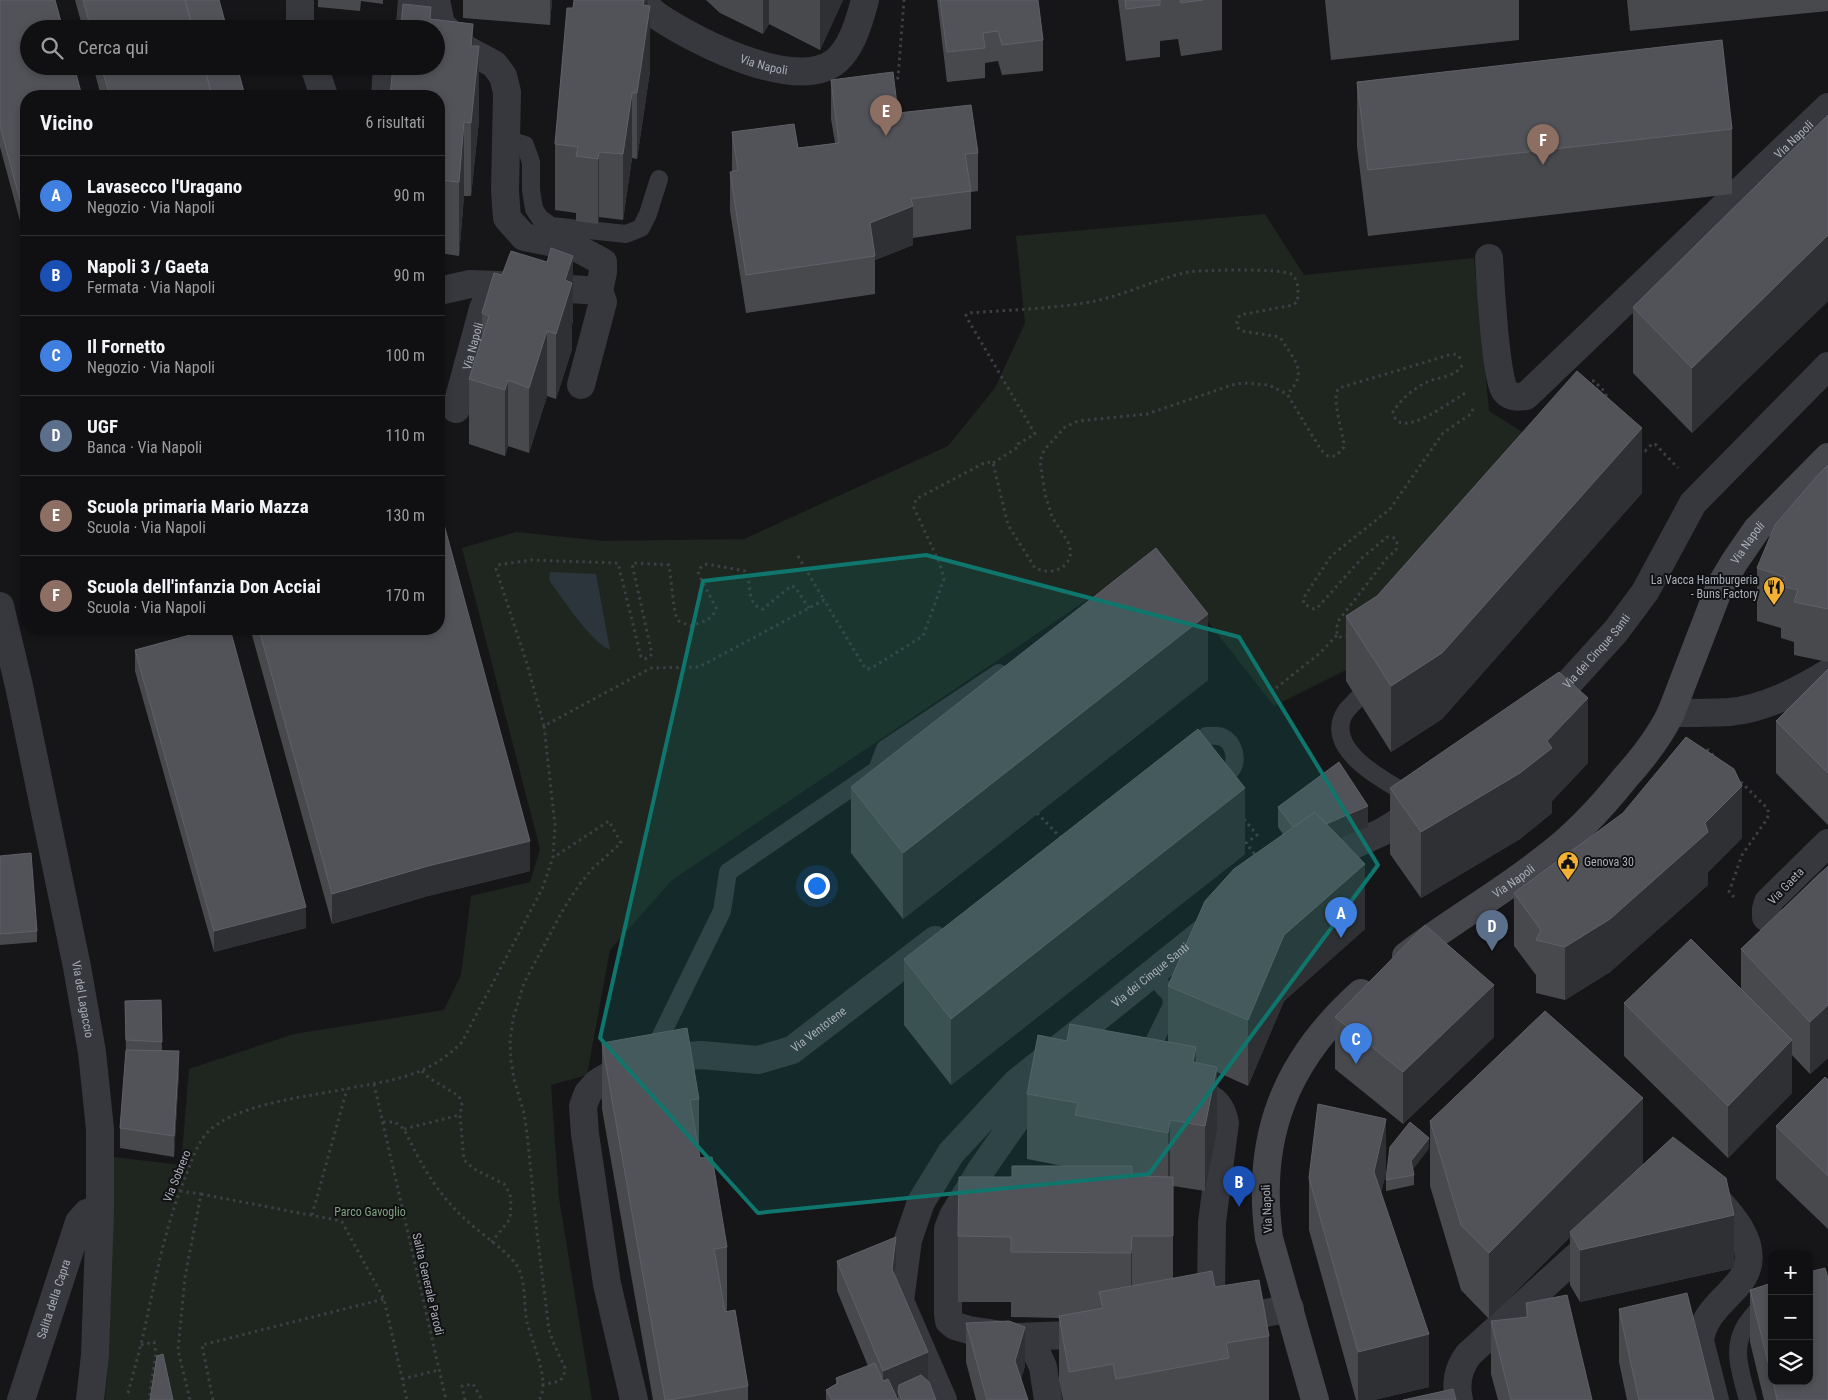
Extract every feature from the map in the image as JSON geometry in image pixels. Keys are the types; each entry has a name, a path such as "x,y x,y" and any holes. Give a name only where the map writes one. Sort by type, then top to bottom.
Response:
{"street":[{"path":"300,0 300,20"},
{"path":"410,20 412,0"},
{"path":"436,0 440,20"},
{"name":"Via Napoli","path":"639,0 659,17 714,47 747,61 791,72 820,68 841,56 852,38 865,0"},
{"path":"445,28 464,48 494,64 503,76 507,92 505,191 507,218 524,237 574,247 603,262 599,291 603,302 581,385"},
{"path":"317,75 322,90"},
{"path":"385,90 386,75"},
{"name":"Via Napoli","path":"1489,258 1497,353 1502,386 1506,393 1510,395 1515,397 1526,396 1828,107"},
{"path":"445,290 470,284 599,291"},
{"name":"Via Napoli","path":"456,409 483,308 493,285"},
{"name":"Via dei Cinque Santi","path":"1525,725 1547,706 1616,632 1645,592 1693,502 1828,366"},
{"name":"Via Napoli","path":"1316,1400 1269,1238 1265,1212 1266,1180 1273,1126 1281,1102 1297,1069 1328,1025 1349,1003 1430,938 1544,859 1588,821 1648,752 1663,731 1720,586 1735,561 1757,529 1828,457"},
{"name":"Via del Lagaccio","path":"0,606 25,715 77,967 92,1052 100,1129 100,1210 95,1355 90,1400"},
{"path":"1671,713 1730,712 1753,707 1771,702 1791,693 1828,672"},
{"path":"1295,880 1384,839 1434,798"},
{"name":"Via Gaeta","path":"1828,843 1768,902 1766,917 1775,924 1788,922 1828,884"},
{"name":"Via dei Cinque Santi","path":"943,1400 900,1301 908,1240 921,1202 951,1153 1016,1083 1238,914 1162,986"},
{"name":"Via Ventotene","path":"634,1400 607,1284 585,1134 584,1106 588,1093 597,1083 612,1074 649,1060 701,1055 758,1060 792,1050 956,924"},
{"path":"1124,1332 1016,1337 955,1326 949,1321 948,1314 948,1229 953,1216 970,1188 1020,1114 1162,986"},
{"path":"1154,1086 1202,1094 1217,1103 1224,1116 1225,1123 1211,1243 1211,1290 1221,1309 1234,1314 1258,1315 1290,1308"},
{"path":"1688,1175 1693,1176 1703,1184 1722,1206 1742,1232 1747,1250 1748,1266 1746,1273 1712,1313 1701,1332 1700,1341 1715,1400"},
{"path":"970,1188 997,1191"},
{"name":"Salita della Capra","path":"21,1400 79,1222 87,1213 100,1210"},
{"path":"1459,1400 1457,1390 1459,1369 1469,1354 1619,1218"},
{"path":"1016,1337 1034,1347 1043,1367 1048,1400"}],"lane":[{"path":"507,138 525,145 531,162 531,190 534,209 540,218 551,226 626,234 641,228 648,214 659,179"},
{"path":"649,1060 722,911 728,872 877,770 885,749 1014,663"},
{"path":"1357,699 1346,711 1341,723 1342,735 1348,750 1359,763 1374,774 1434,798"},
{"path":"1195,742 1221,736 1227,740 1234,752 1234,766 1230,772 1215,783"},
{"path":"1149,1052 1172,1005 1170,995 1162,986"},
{"path":"1748,1400 1738,1360 1739,1340 1742,1330 1755,1312 1768,1303"}],"path":[{"path":"881,79 898,78 904,0"},
{"path":"798,556 865,668 873,667 923,636 944,579 940,564 914,508 914,502 916,499 986,462 993,463 1034,434 975,333 967,318 966,314 968,313 1075,304 1108,299 1190,272 1267,270 1289,273 1296,280 1298,291 1297,302 1293,306 1240,315 1237,320 1237,327 1242,332 1280,337 1299,370 1299,378 1295,386 1287,394"},
{"path":"993,463 1008,526 1035,568 1044,571 1055,571 1063,567 1069,560 1071,552 1068,542 1052,517 1044,494 1040,461 1044,450 1066,427 1078,421 1147,414 1242,383 1269,385 1287,394 1321,450 1328,456 1336,456 1344,447 1335,396 1336,391 1342,386 1449,354 1456,354 1463,363 1461,368 1426,383 1409,394 1395,408 1394,416 1399,422 1407,424 1421,419 1465,393 1473,392"},
{"path":"1591,381 1594,381 1605,392 1608,410"},
{"path":"1272,692 1320,653 1337,635 1339,620 1398,546 1395,538 1387,537 1362,558 1319,606 1314,608 1304,604 1303,599 1331,556 1390,510 1443,433 1471,414 1475,405"},
{"path":"1635,444 1645,451 1652,444 1655,444 1686,476 1693,502"},
{"name":"Via Sobrero","path":"127,1400 170,1218 201,1142 208,1132 223,1121 260,1107 347,1088 395,1080 422,1071 452,1052 462,1042 543,887 553,858 556,825 544,726 527,664 496,569 498,565 531,560 618,564 641,658 644,659 652,654 632,564 670,566 675,614 678,621 690,626 710,619 715,613 716,608 698,570 708,564 745,571 748,574 752,602 757,607 763,609 792,586 795,587 809,608"},
{"path":"544,726 651,668 699,667 824,600"},
{"path":"1337,635 1345,636 1354,632"},
{"path":"1704,745 1718,759"},
{"path":"1732,773 1767,808 1768,813 1767,818 1742,855 1728,892 1736,898"},
{"path":"1215,783 1257,835 1246,843 1260,862"},
{"path":"1037,813 1063,840"},
{"path":"542,1385 560,1381 564,1375 565,1368 549,1330 527,1133 524,1112 514,1079 511,1061 510,1042 513,1019 524,983 564,908 593,868 621,842 609,821 553,858"},
{"path":"422,1071 429,1078 460,1096 464,1160 474,1169 504,1184 510,1194 510,1219 491,1243"},
{"name":"Salita Generale Parodi","path":"374,1084 446,1400"},
{"path":"312,1215 347,1088"},
{"path":"404,1129 460,1115"},
{"path":"383,1122 395,1122 404,1129 436,1188 450,1205 515,1263 521,1273 527,1322 539,1362 542,1385 539,1400"},
{"path":"180,1191 342,1222 384,1299 407,1400"},
{"path":"190,1400 178,1350 185,1277 201,1194"},
{"path":"213,1400 202,1345 384,1299"},
{"path":"141,1345 154,1342 156,1353 149,1400"},
{"path":"402,1379 439,1370"},
{"path":"465,1400 462,1386 473,1384 482,1400"}],"highlighted area":[{"path":"926,555 1239,637 1378,865 1149,1174 758,1213 600,1038 703,581"}],"green space":[{"name":"Parco Gavoglio","path":"1265,214 1304,275 1474,258 1489,411 1524,433 1374,656 1274,706 1155,554 672,880 610,950 587,1075 551,1085 559,1198 592,1400 105,1400 109,1353 114,1157 181,1165 189,1069 294,1034 444,1010 461,975 471,896 530,882 540,849 462,548 516,532 604,541 744,539 948,446 995,388 1025,323 1016,236"}],"shaded area":[{"path":"550,572 596,574 610,650 594,638 577,619 549,580"}],"building":[{"path":"0,0 55,0 61,20 20,20 20,75 76,75 80,90 20,90 20,200 0,126"},
{"path":"83,0 185,0 191,20 89,20"},
{"path":"185,0 219,0 225,20 191,20"},
{"path":"574,0 644,0 643,5 650,6 637,93 632,93 623,154 599,152 598,159 576,156 578,147 555,144 567,8 573,8"},
{"path":"940,0 1038,0 1043,40 1002,45 998,31 983,33 985,48 947,52"},
{"path":"1125,0 1160,0 1160,5 1126,9"},
{"path":"1180,0 1203,0 1181,3"},
{"path":"403,4 431,7 430,19 439,20 401,20"},
{"path":"445,21 473,24 471,46 479,46 471,123 464,122 459,182 445,181 445,90 391,90 392,75 445,75"},
{"path":"1722,40 1732,129 1368,170 1357,82"},
{"path":"893,72 898,113 971,105 978,153 965,154 971,191 911,199 913,206 870,223 875,256 746,275 730,172 738,170 732,132 794,124 798,148 839,143 831,80"},
{"path":"104,75 206,75 210,90 108,90"},
{"path":"206,75 239,75 243,90 210,90"},
{"path":"1828,115 1828,235 1692,368 1633,307"},
{"path":"551,248 573,256 565,280 572,283 556,334 547,331 529,388 508,380 505,390 469,379 489,316 482,313 494,273 502,275 511,251 547,262"},
{"path":"1577,371 1642,428 1442,653 1391,686 1346,616 1377,596"},
{"path":"1828,465 1828,609 1794,602 1798,590 1781,586 1785,577 1757,568 1775,525"},
{"path":"445,528 530,841 428,866 332,894 261,635 445,635"},
{"path":"1156,548 1208,614 903,853 851,787"},
{"path":"190,635 232,635 306,907 214,931 135,650"},
{"path":"1828,669 1828,773 1776,721"},
{"path":"1559,672 1588,698 1547,741 1552,748 1520,773 1421,832 1390,788"},
{"path":"1198,729 1245,788 951,1019 904,959"},
{"path":"1686,737 1734,769 1742,786 1705,823 1708,832 1610,919 1565,947 1536,940 1541,930 1514,893 1623,813"},
{"path":"1339,762 1368,806 1326,824 1315,812 1293,827 1278,807"},
{"path":"1315,812 1365,864 1284,935 1248,1020 1168,986 1205,901 1234,869"},
{"path":"31,853 37,931 0,934 0,856"},
{"path":"1828,866 1828,1005 1810,1022 1741,949"},
{"path":"1425,925 1494,985 1403,1072 1335,1017"},
{"path":"1691,939 1792,1040 1728,1106 1624,1003"},
{"path":"161,1000 162,1042 126,1040 125,1001"},
{"path":"1545,1011 1643,1098 1489,1253 1461,1225 1430,1121"},
{"path":"1070,1024 1196,1047 1193,1062 1217,1067 1205,1126 1170,1120 1168,1133 1075,1115 1078,1103 1027,1094 1038,1035 1067,1041"},
{"path":"687,1028 699,1099 690,1100 700,1158 712,1157 727,1247 714,1249 725,1312 735,1310 748,1386 665,1400 602,1043"},
{"path":"126,1050 179,1051 174,1136 120,1128"},
{"path":"1825,1077 1828,1080 1828,1176 1776,1126"},
{"path":"1318,1104 1386,1119 1374,1172 1429,1334 1358,1352 1309,1178"},
{"path":"1410,1122 1429,1138 1411,1161 1414,1175 1386,1180 1390,1147"},
{"path":"1673,1137 1726,1178 1734,1215 1580,1250 1570,1232"},
{"path":"1012,1166 1132,1166 1132,1176 1173,1177 1173,1236 1132,1236 1131,1253 1011,1252 1011,1237 958,1236 959,1177 1012,1177"},
{"path":"896,1237 892,1269 928,1352 883,1371 837,1261"},
{"path":"1825,1268 1828,1278 1828,1400 1777,1400 1774,1385 1813,1385 1813,1271"},
{"path":"1212,1271 1215,1287 1259,1280 1269,1336 1226,1343 1229,1358 1116,1379 1113,1364 1069,1372 1059,1316 1103,1308 1099,1292"},
{"path":"1768,1284 1768,1362 1750,1290"},
{"path":"1687,1293 1714,1400 1639,1400 1619,1309"},
{"path":"1567,1295 1592,1400 1511,1400 1491,1321 1528,1317 1526,1303"},
{"path":"1009,1321 1025,1327 1015,1361 1028,1400 987,1400 966,1323"},
{"path":"163,1354 173,1400 150,1400 157,1356"},
{"path":"875,1363 883,1381 888,1379 898,1400 832,1400 826,1390 838,1383 836,1378"},
{"path":"921,1375 929,1382 936,1400 902,1400 898,1391 899,1385"},
{"path":"1453,1389 1456,1400 1403,1400"}],"place":[{"name":"Scuola primaria Mario Mazza","path":"886,136"},
{"name":"Scuola dell'infanzia Don Acciai","path":"1543,165"},
{"name":"La Vacca Hamburgeria - Buns Factory","path":"1774,606"},
{"name":"Genova 30","path":"1568,881"},
{"name":"Lavasecco l'Uragano","path":"1341,938"},
{"name":"UGF","path":"1492,951"},
{"name":"Il Fornetto","path":"1356,1064"},
{"name":"Napoli 3 / Gaeta","path":"1239,1207"}]}
